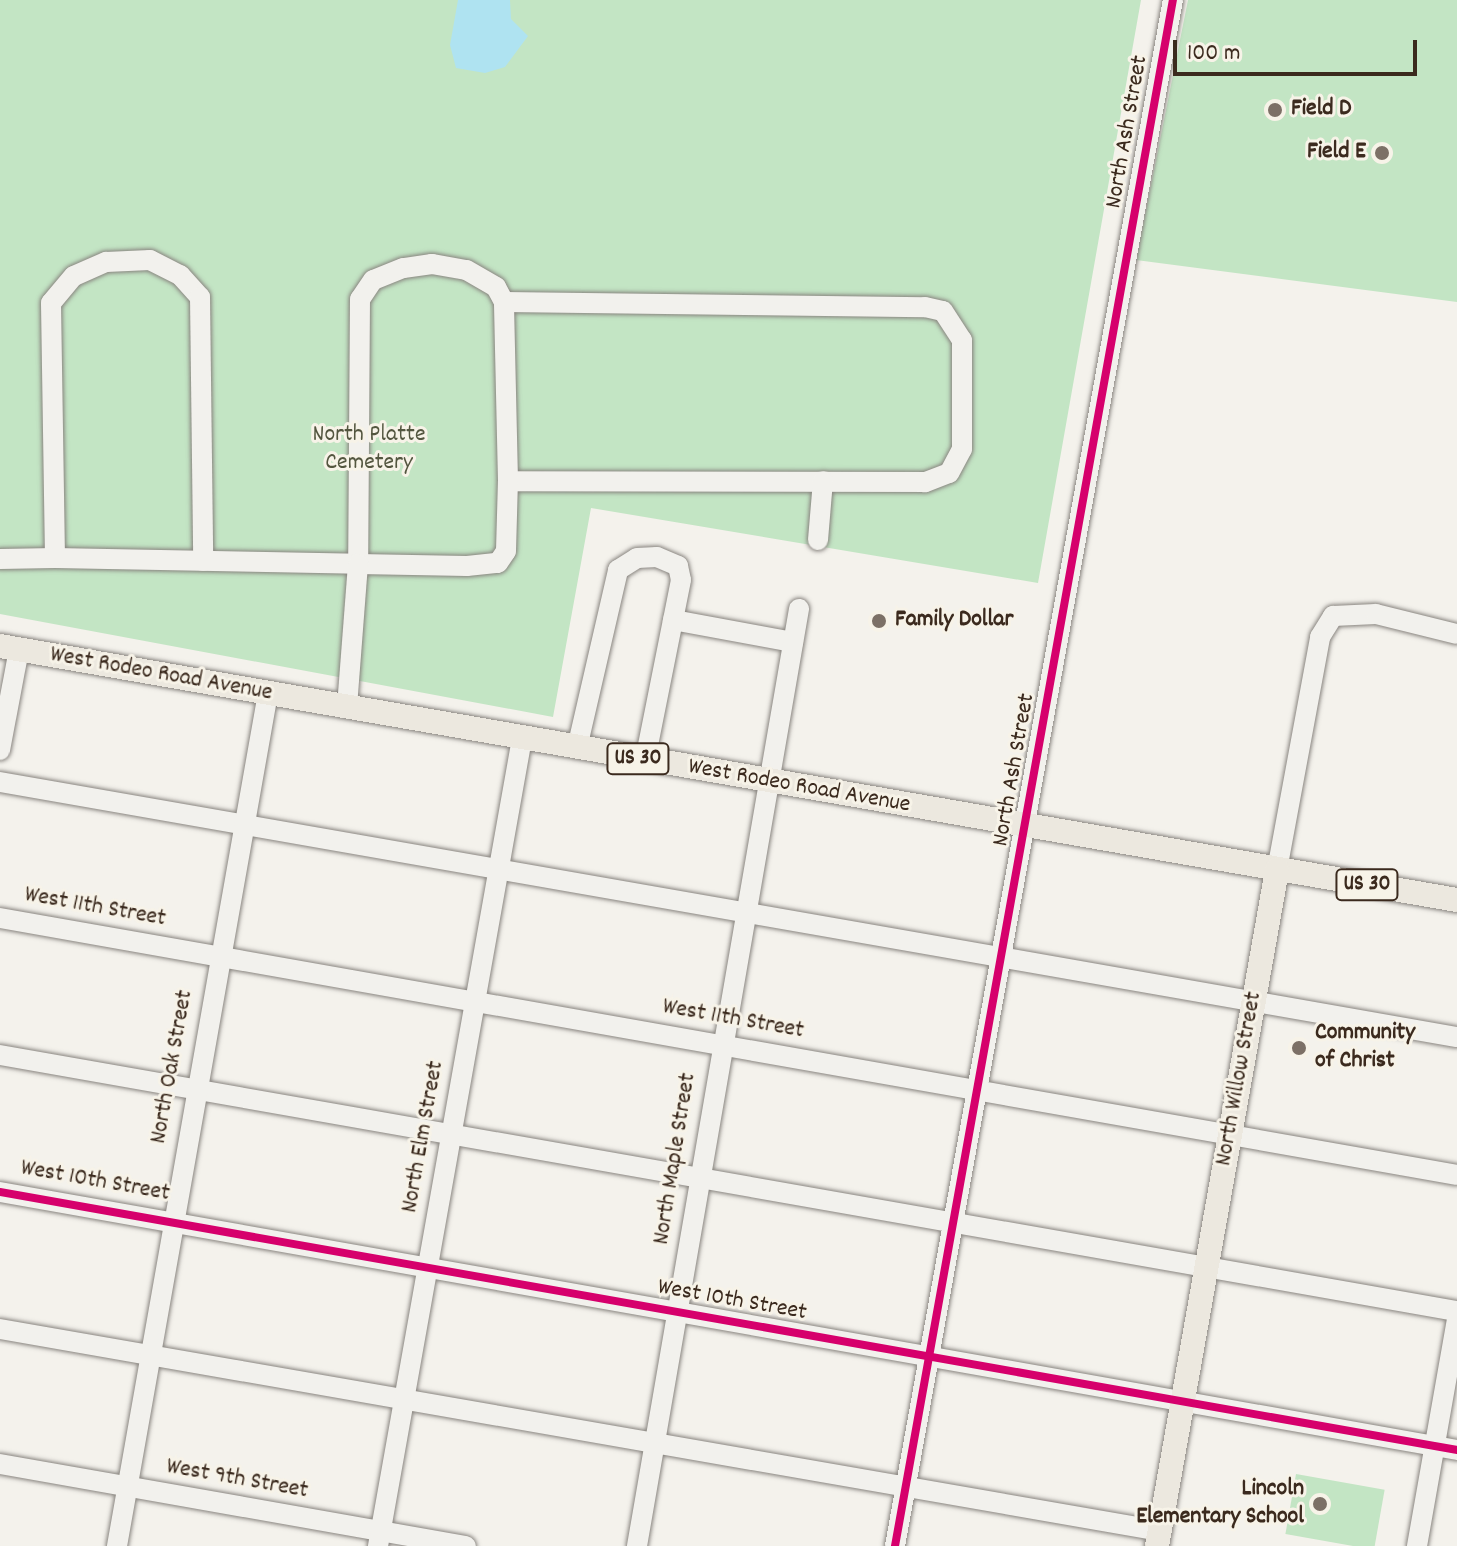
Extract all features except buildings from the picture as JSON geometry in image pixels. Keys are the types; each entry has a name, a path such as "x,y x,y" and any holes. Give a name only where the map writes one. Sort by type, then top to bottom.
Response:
{"main road":[{"name":"West Rodeo Road Avenue","path":"9,648 1457,900"},
{"name":"North Willow Street","path":"1158,1538 1277,870"}],"street":[{"name":"North Ash Street","path":"895,1546 1173,0"},
{"path":"55,558 51,303 74,276 106,262 150,260 180,275 200,297 203,561"},
{"path":"0,559 358,564 498,563 506,551 508,481 504,302 496,287 466,270 432,264 373,280 360,299 358,564 347,707"},
{"path":"504,302 943,311 962,340 962,449 949,473 925,482 508,481"},
{"path":"818,540 823,481"},
{"path":"577,748 618,570 637,558 657,557 678,566 681,580 645,760"},
{"name":"North Maple Street","path":"637,1546 799,609"},
{"name":"North Willow Street","path":"1277,870 1320,637 1333,616 1376,614 1457,634"},
{"path":"673,620 793,642"},
{"path":"0,750 9,648"},
{"name":"North Oak Street","path":"117,1546 171,1222 268,693"},
{"name":"North Elm Street","path":"379,1538 522,738"},
{"path":"0,782 746,910 1001,959 1457,1037"},
{"name":"West 11th Street","path":"0,918 1457,1175"},
{"path":"0,1055 1457,1311"},
{"name":"West 10th Street","path":"0,1192 1457,1450"},
{"path":"1417,1546 1457,1320"},
{"path":"0,1329 906,1486 1158,1538"},
{"name":"West 9th Street","path":"0,1464 379,1538 466,1546"}],"green space":[{"name":"North Platte Cemetery","path":"0,0 1141,0 1038,583 591,508 553,717 0,614"},
{"path":"1188,0 1457,0 1457,302 1136,260"},
{"path":"1296,1474 1385,1490 1375,1546 1353,1546 1285,1534"}],"water":[{"path":"458,0 510,0 511,19 528,36 505,67 485,73 456,68 450,45"}],"cycle path":[{"path":"895,1546 1173,0"},
{"path":"0,1192 1457,1450"}],"place":[{"name":"Field D","path":"1275,110"},
{"name":"Field E","path":"1382,153"},
{"name":"Family Dollar","path":"879,621"},
{"name":"Community of Christ","path":"1299,1048"},
{"name":"Lincoln Elementary School","path":"1320,1504"}]}
